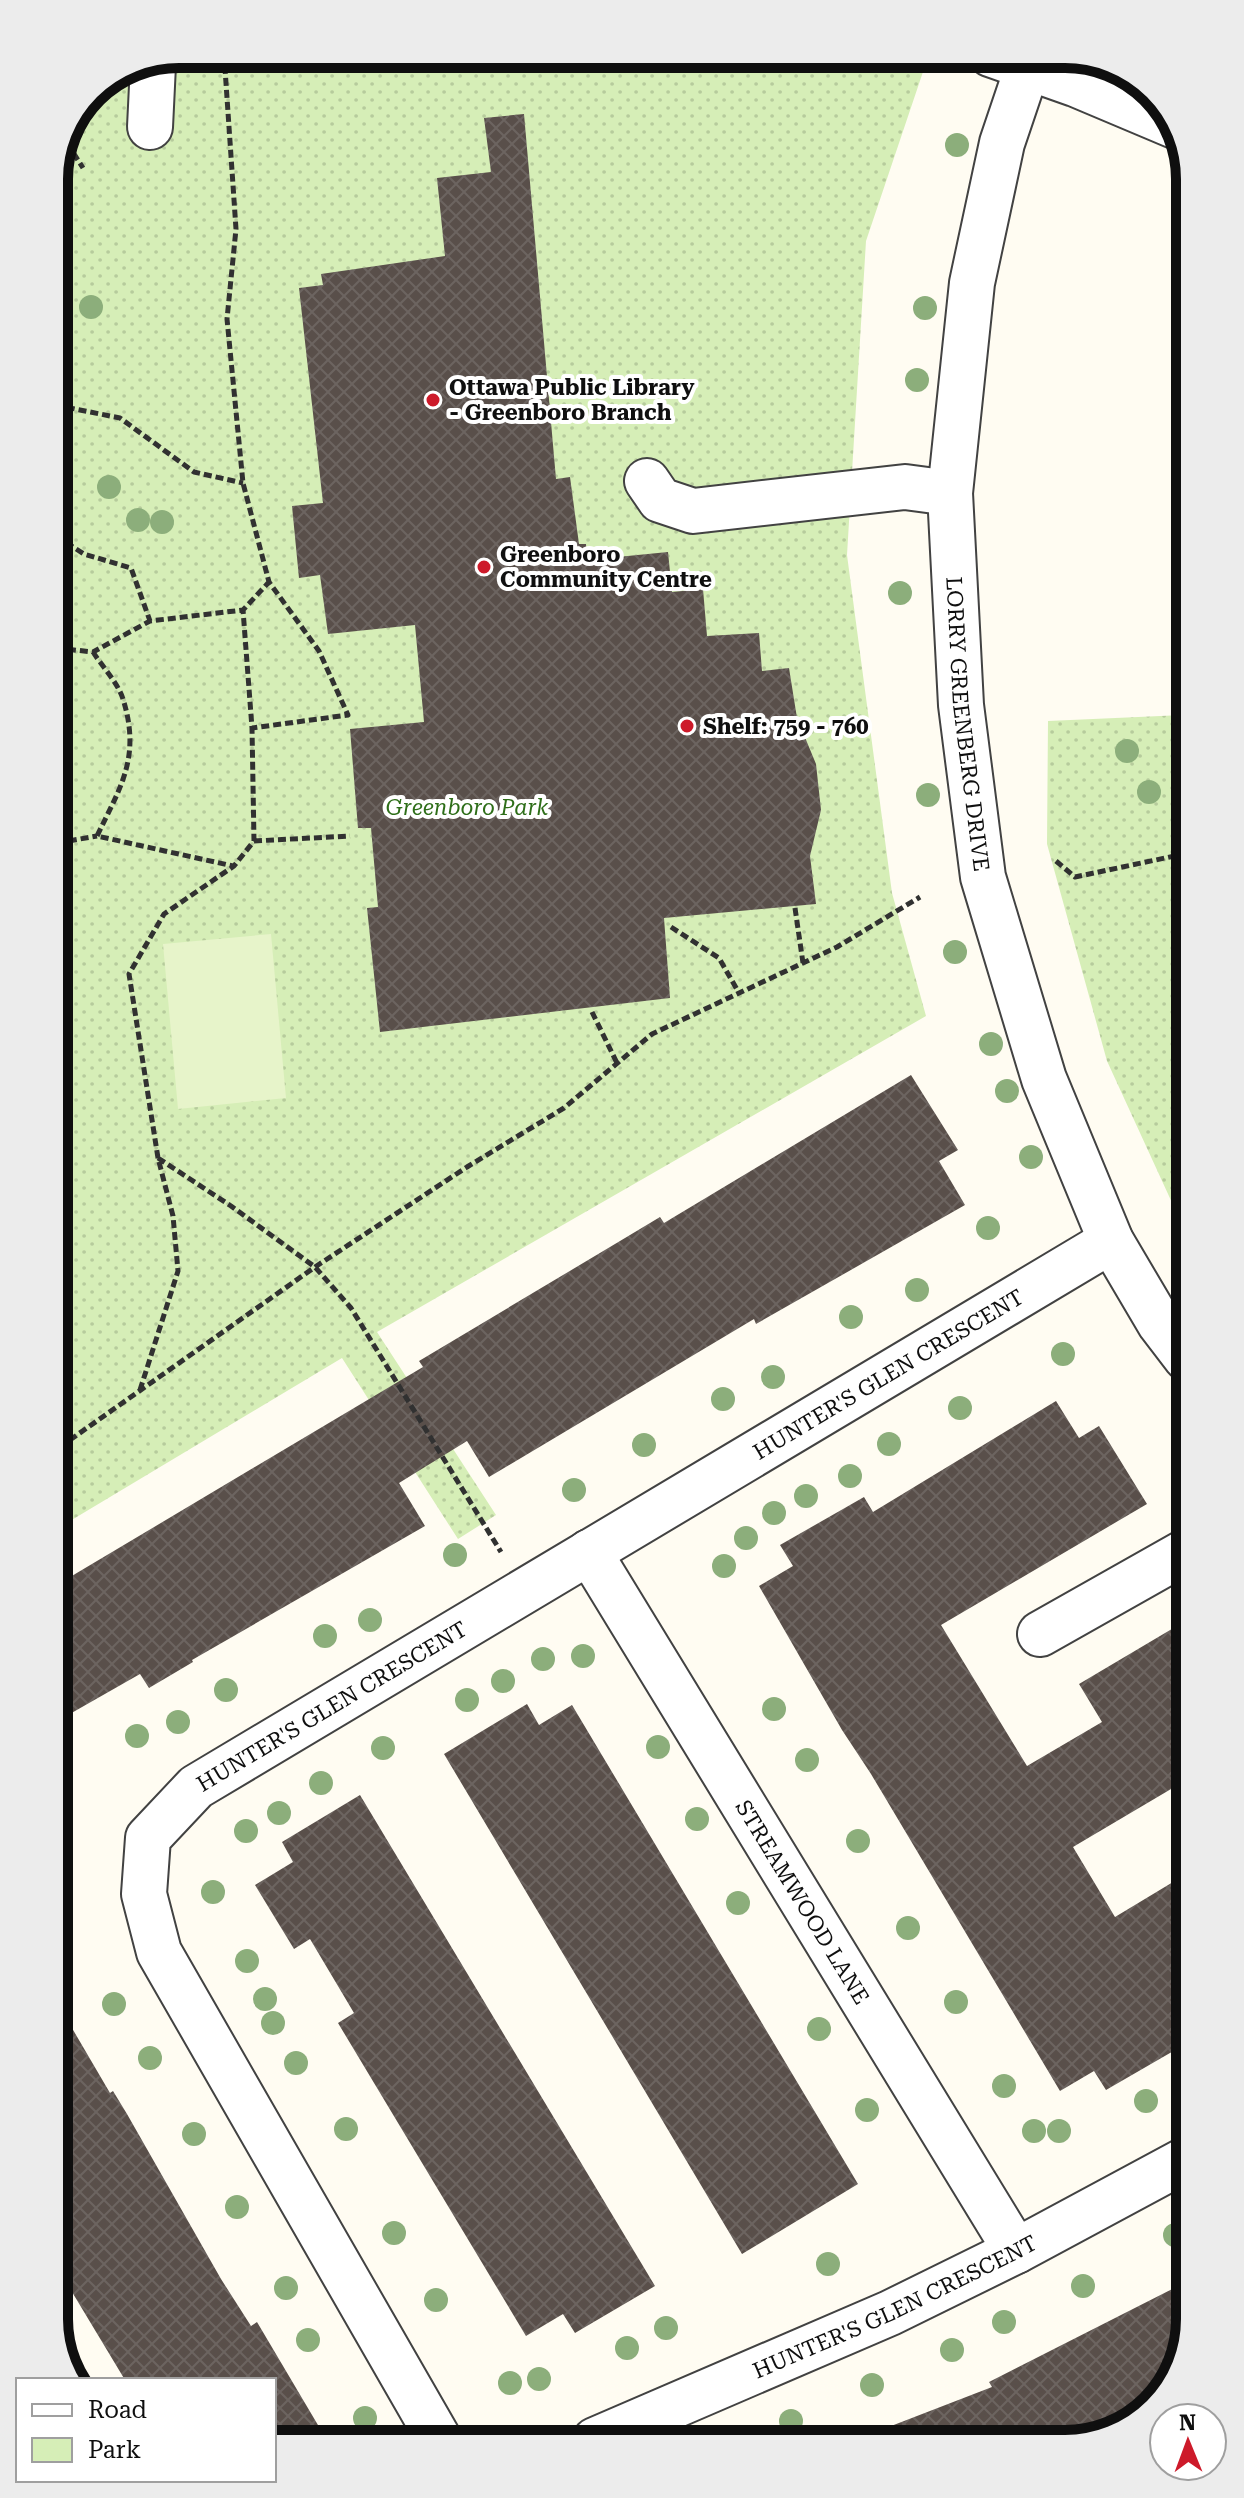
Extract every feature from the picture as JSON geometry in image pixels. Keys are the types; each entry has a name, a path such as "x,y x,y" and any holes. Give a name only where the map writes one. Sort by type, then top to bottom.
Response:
{"street":[{"name":"LORRY GREENBERG DRIVE","path":"1015,68 972,283 950,493 961,705 983,877 1044,1079 1111,1241 1160,1324 1176,1345"},
{"path":"1038,68 1158,119"},
{"path":"150,127 153,71"},
{"path":"647,481 660,500 693,511 905,487 950,493"},
{"name":"HUNTER'S GLEN CRESCENT","path":"434,2430 159,1952 144,1894 148,1838 196,1787 1111,1241"},
{"name":"STREAMWOOD LANE","path":"589,1552 1016,2251"},
{"path":"1040,1634 1176,1557"},
{"name":"HUNTER'S GLEN CRESCENT","path":"618,2430 890,2313 1016,2251 1176,2165"}],"path":[{"path":"225,68 236,229 227,319 243,483 269,582 319,651 348,715 252,728"},
{"path":"72,151 83,168"},
{"path":"68,408 120,418 194,472 243,483"},
{"path":"68,544 84,554 131,568 150,621"},
{"path":"68,649 93,652 150,621 243,610 269,582"},
{"path":"139,1390 178,1271 173,1216 158,1158 129,974 164,914 234,866 254,841 252,728 243,610"},
{"path":"93,652 123,697 131,744 126,774 97,836"},
{"path":"68,841 97,836 234,866"},
{"path":"254,841 350,836"},
{"path":"1056,861 1075,877 1176,856"},
{"path":"68,1441 315,1267 467,1167 564,1108 652,1034 837,947 920,897"},
{"path":"795,908 803,963"},
{"path":"671,927 719,958 739,993"},
{"path":"592,1012 617,1063"},
{"path":"158,1158 315,1267 351,1308 525,1590"}],"green space":[{"name":"Greenboro Park","path":"179,68 924,68 866,241 847,555 892,893 926,1016 377,1332 496,1515 458,1539 342,1358 68,1522 68,172 76,136 100,100 117,87 136,76"},
{"path":"1176,715 1176,1211 1107,1061 1047,844 1048,721"},
{"path":"271,934 286,1098 178,1109 163,944"}],"building":[{"name":"Greenboro Community Centre","path":"524,114 556,479 570,477 579,544 586,544 587,560 668,552 672,592 703,589 707,636 759,633 762,671 789,668 797,718 816,764 821,810 810,856 816,904 664,918 670,998 380,1032 367,908 378,907 371,828 358,828 350,729 424,722 415,625 328,634 320,575 299,578 292,506 323,503 299,288 323,285 321,274 445,256 437,178 491,172 484,118"},
{"path":"911,1075 958,1150 939,1161 965,1205 756,1324 754,1319 489,1477 467,1441 399,1483 425,1526 149,1688 140,1674 68,1715 68,1578 423,1367 419,1361 660,1217 664,1223"},
{"path":"1056,1401 1079,1438 1099,1426 1147,1504 941,1625 1027,1766 1102,1722 1079,1684 1176,1627 1176,1786 1073,1847 1115,1917 1176,1880 1176,2050 1106,2090 1094,2071 1060,2091 842,1730 759,1586 793,1566 780,1545 864,1497 873,1512"},
{"path":"527,1704 539,1725 572,1705 858,2184 742,2254 444,1754"},
{"path":"360,1795 655,2286 575,2333 563,2314 526,2336 338,2023 354,2013 310,1939 294,1949 255,1885 293,1862 282,1842"},
{"path":"68,2021 110,2093 113,2091 127,2114 221,2279 251,2326 257,2322 321,2430 276,2430 276,2378 124,2378 68,2285"},
{"path":"1176,2287 1175,2334 1168,2362 1149,2392 1133,2407 1108,2422 1065,2430 881,2430 992,2387 989,2382"}],"place":[{"name":"Ottawa Public Library - Greenboro Branch","path":"433,400"},
{"name":"Greenboro Community Centre","path":"484,567"},
{"name":"Shelf: 759 - 760","path":"687,726"}]}
